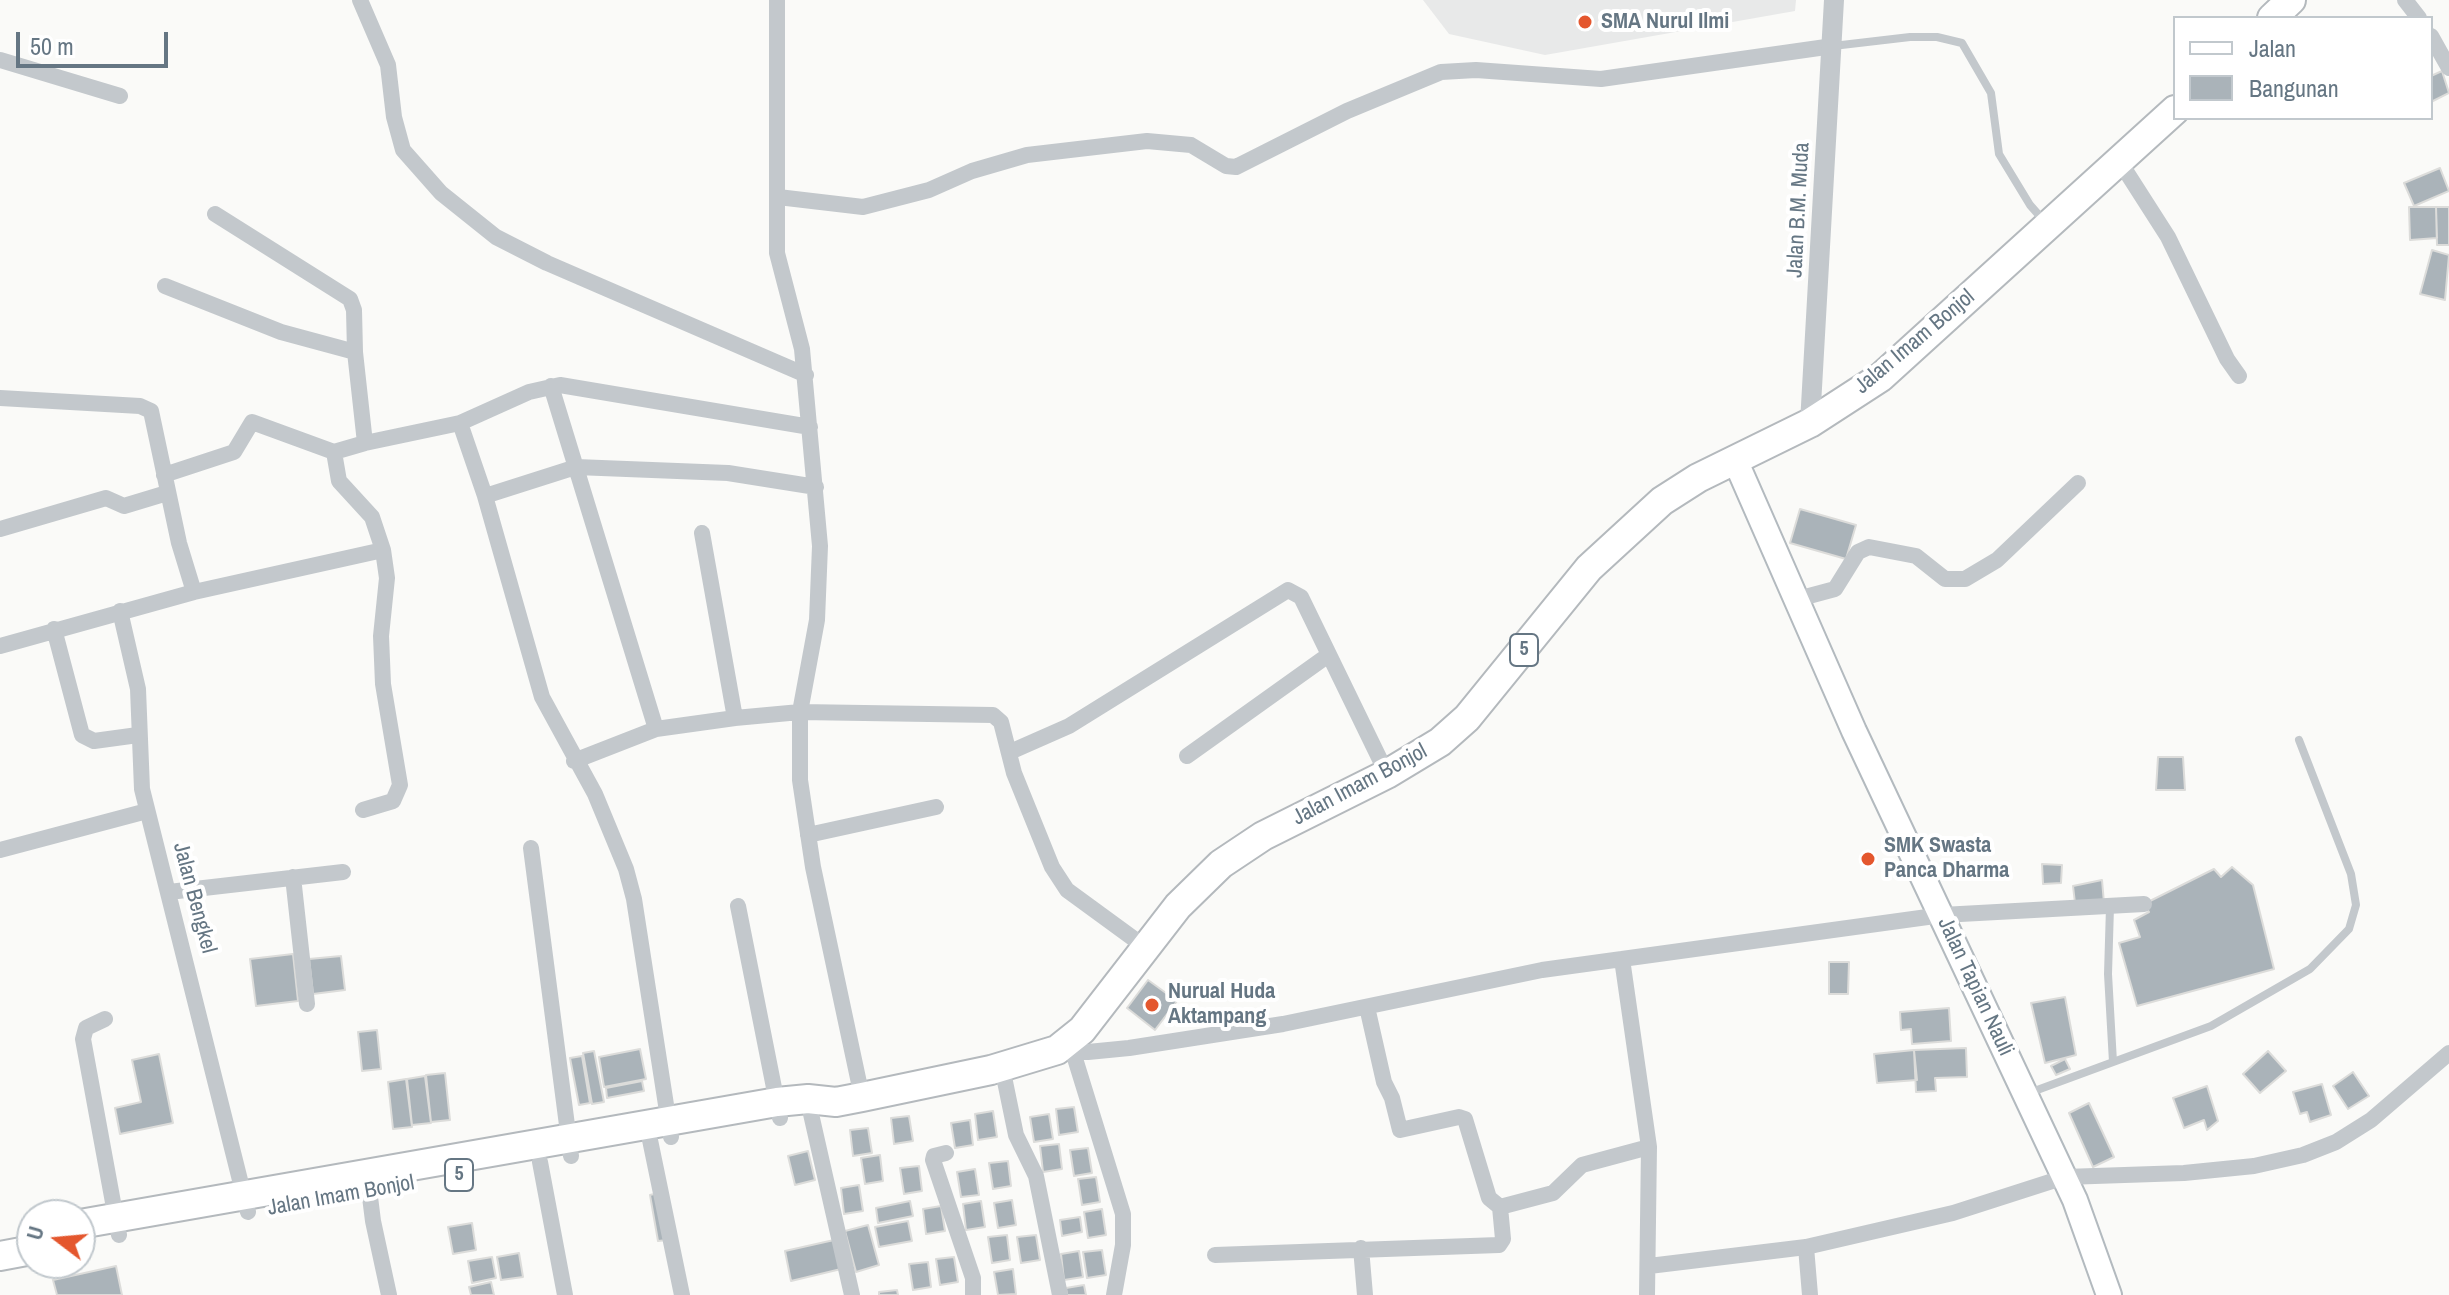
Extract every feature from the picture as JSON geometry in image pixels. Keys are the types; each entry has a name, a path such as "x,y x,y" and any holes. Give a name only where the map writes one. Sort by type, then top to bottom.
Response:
{"highway":[{"path":"2274,16 2291,0"},
{"name":"Jalan Imam Bonjol","path":"96,1235 118,1226 829,1103 1065,1051 1111,998 1145,947 1178,906 1221,864 1263,836 1387,774 1440,742 1467,718 1589,568 1639,521 1698,478 1810,423 1881,377 2173,112"},
{"name":"Jalan Imam Bonjol","path":"368,1182 540,1162 570,1147"},
{"name":"Jalan Imam Bonjol","path":"96,1225 118,1226"}],"main road":[{"name":"Jalan Tapian Nauli","path":"1736,462 1794,600 2065,1177 2109,1295"}],"street":[{"path":"360,0 388,65 394,117 403,150 441,193 496,237 547,263 757,357 806,375"},
{"path":"777,0 781,274 806,375 816,487 820,582 800,712 800,780 808,835 829,1103 852,1295"},
{"name":"Jalan B.M. Muda","path":"1810,423 1834,0"},
{"path":"2405,0 2417,16"},
{"path":"2433,40 2449,68"},
{"path":"778,197 863,207 929,190 972,171 1027,155 1147,141 1191,145 1226,166 1236,167 1347,111 1441,72 1476,70 1601,79 1833,46"},
{"path":"0,62 120,96"},
{"path":"2120,162 2168,237 2227,359 2239,376"},
{"path":"215,214 350,299 354,310 355,352 365,443"},
{"path":"165,286 281,332 355,352"},
{"path":"164,475 234,452 252,422 334,452 460,423 551,386 571,386 810,427"},
{"path":"551,386 656,729"},
{"path":"0,398 145,406 153,417 167,493 194,592"},
{"path":"460,423 485,496 542,697 617,844 634,899 682,1295"},
{"path":"334,452 339,481 372,517 383,550 387,578 381,636 383,684 400,785 393,801 363,810"},
{"path":"485,496 576,467 713,472 816,487"},
{"path":"1794,600 1835,589 1858,552 1869,547 1916,556 1945,579 1965,579 1997,560 2078,483"},
{"path":"0,529 106,498 124,506 167,493"},
{"path":"702,533 735,718"},
{"path":"0,646 194,592 383,550"},
{"path":"1010,752 1069,726 1282,591 1292,591 1301,597 1387,774"},
{"name":"Jalan Bengkel","path":"120,611 138,689 138,735 147,811 246,1203"},
{"path":"54,629 82,735 94,741 138,735"},
{"path":"1187,756 1327,656"},
{"path":"574,761 656,729 735,718 800,712 989,714 1001,722 1052,867 1067,890 1145,947"},
{"path":"808,835 936,807"},
{"path":"0,850 147,811"},
{"path":"531,848 570,1147"},
{"path":"169,892 343,872"},
{"path":"293,877 307,1004"},
{"path":"1114,1295 1123,1245 1123,1214 1065,1051 1237,1031 1542,970 1942,915 2144,904"},
{"path":"738,906 779,1110"},
{"path":"1622,959 1649,1147 1647,1295"},
{"path":"1215,1255 1499,1245 1503,1239 1500,1207 1489,1198 1465,1119 1459,1117 1400,1130 1392,1098 1384,1082 1367,1007"},
{"path":"105,1019 86,1028 83,1039 118,1226"},
{"path":"1649,1266 1806,1247 1953,1213 2065,1177 2184,1173 2254,1166 2303,1155 2336,1142 2371,1120 2449,1053"},
{"path":"1002,1067 1018,1141 1036,1176 1060,1295"},
{"path":"1500,1207 1553,1193 1582,1165 1649,1147"},
{"path":"946,1153 934,1156 933,1160 973,1278 973,1295"},
{"path":"540,1162 565,1295"},
{"path":"368,1182 389,1295"},
{"path":"1806,1247 1810,1295"},
{"path":"1361,1248 1365,1295"}],"lane":[{"path":"1833,46 1910,37 1937,37 1962,43 1991,93 1999,154 2030,205 2048,226"},
{"path":"2024,1094 2211,1026 2310,969 2349,929 2356,905 2351,874 2299,740"},
{"path":"2110,907 2109,988 2113,1062"}],"shaded area":[{"name":"SMA Nurul Ilmi","path":"1423,0 1796,0 1795,11 1545,55 1449,34"}],"building":[{"path":"2442,71 2449,93 2433,101 2433,75"},
{"path":"2440,168 2449,191 2414,206 2404,183"},
{"path":"2409,207 2436,207 2437,238 2410,240"},
{"path":"2436,207 2449,207 2449,245 2437,245"},
{"path":"2432,250 2449,255 2445,300 2420,294"},
{"path":"1800,509 1856,525 1846,559 1790,543"},
{"path":"2158,757 2183,757 2185,790 2156,790"},
{"path":"2042,864 2062,865 2061,883 2043,884"},
{"path":"2232,867 2253,885 2274,969 2137,1006 2119,943 2140,937 2134,920 2149,912 2144,904 2214,869 2221,877"},
{"path":"2102,880 2104,903 2075,903 2073,886"},
{"path":"293,954 298,1001 256,1006 250,959"},
{"path":"341,956 345,990 313,994 309,959"},
{"path":"1829,962 1849,962 1848,994 1829,994"},
{"name":"Nurual Huda Aktampang","path":"1148,980 1177,1001 1155,1030 1127,1008"},
{"path":"2065,997 2076,1055 2045,1063 2031,1003"},
{"path":"1949,1008 1951,1041 1912,1044 1911,1029 1901,1030 1900,1012"},
{"path":"377,1030 381,1069 362,1071 358,1032"},
{"path":"1966,1048 1967,1077 1935,1078 1936,1091 1916,1092 1914,1050"},
{"path":"640,1049 646,1079 604,1087 599,1057"},
{"path":"1914,1050 1917,1080 1877,1083 1874,1054"},
{"path":"594,1051 604,1102 592,1104 583,1053"},
{"path":"2268,1051 2286,1071 2260,1093 2243,1074"},
{"path":"159,1054 173,1123 120,1134 115,1108 141,1102 132,1060"},
{"path":"582,1056 590,1103 579,1105 570,1058"},
{"path":"2065,1059 2070,1069 2056,1075 2051,1066"},
{"path":"2353,1072 2369,1096 2348,1109 2333,1086"},
{"path":"445,1073 450,1120 431,1122 426,1075"},
{"path":"425,1076 431,1123 412,1125 407,1079"},
{"path":"406,1079 412,1127 393,1129 388,1082"},
{"path":"642,1081 644,1091 607,1098 606,1088"},
{"path":"2322,1084 2331,1115 2310,1122 2307,1112 2300,1114 2293,1092"},
{"path":"2207,1086 2218,1121 2207,1130 2204,1120 2184,1128 2173,1098"},
{"path":"2089,1103 2114,1157 2093,1167 2069,1113"},
{"path":"1074,1107 1078,1132 1059,1135 1056,1109"},
{"path":"993,1111 997,1137 978,1140 975,1114"},
{"path":"1049,1114 1053,1139 1034,1142 1030,1117"},
{"path":"909,1116 913,1141 894,1144 891,1118"},
{"path":"970,1120 973,1145 955,1148 951,1123"},
{"path":"868,1128 872,1153 853,1156 850,1130"},
{"path":"1059,1144 1062,1169 1043,1172 1040,1146"},
{"path":"1088,1148 1092,1173 1074,1176 1070,1150"},
{"path":"808,1151 815,1180 795,1185 788,1156"},
{"path":"880,1155 883,1181 865,1184 861,1158"},
{"path":"1008,1161 1011,1186 993,1189 989,1163"},
{"path":"919,1166 922,1191 904,1194 900,1168"},
{"path":"975,1169 979,1195 961,1197 957,1172"},
{"path":"1096,1177 1100,1202 1082,1205 1078,1179"},
{"path":"859,1185 863,1211 844,1214 841,1188"},
{"path":"658,1193 667,1240 658,1241 650,1195"},
{"path":"1012,1200 1016,1225 998,1228 994,1203"},
{"path":"910,1201 913,1216 878,1223 876,1208"},
{"path":"981,1201 985,1227 966,1230 963,1204"},
{"path":"941,1206 945,1231 926,1234 923,1209"},
{"path":"1102,1209 1106,1235 1088,1238 1084,1212"},
{"path":"1080,1217 1082,1232 1062,1236 1060,1220"},
{"path":"908,1221 912,1241 879,1247 875,1227"},
{"path":"472,1223 476,1250 453,1254 448,1227"},
{"path":"868,1225 879,1265 856,1272 845,1231"},
{"path":"1007,1235 1010,1260 992,1263 988,1237"},
{"path":"1036,1235 1040,1260 1021,1263 1017,1237"},
{"path":"834,1240 841,1269 791,1281 785,1251"},
{"path":"1102,1250 1106,1275 1087,1278 1083,1252"},
{"path":"1079,1251 1083,1277 1064,1280 1061,1254"},
{"path":"519,1253 523,1277 501,1280 497,1257"},
{"path":"492,1257 496,1278 472,1283 468,1261"},
{"path":"954,1257 958,1282 940,1285 936,1259"},
{"path":"928,1262 931,1287 913,1290 909,1264"},
{"path":"116,1266 122,1295 57,1295 53,1280 96,1279 96,1270"},
{"path":"1013,1269 1016,1294 998,1295 994,1272"},
{"path":"491,1282 494,1295 471,1295 469,1287"},
{"path":"1084,1285 1086,1295 1067,1295 1066,1288"},
{"path":"897,1290 898,1295 879,1295 879,1292"}],"place":[{"name":"SMA Nurul Ilmi","path":"1585,22"},
{"name":"SMK Swasta Panca Dharma","path":"1868,859"},
{"name":"Nurual Huda Aktampang","path":"1152,1005"}]}
